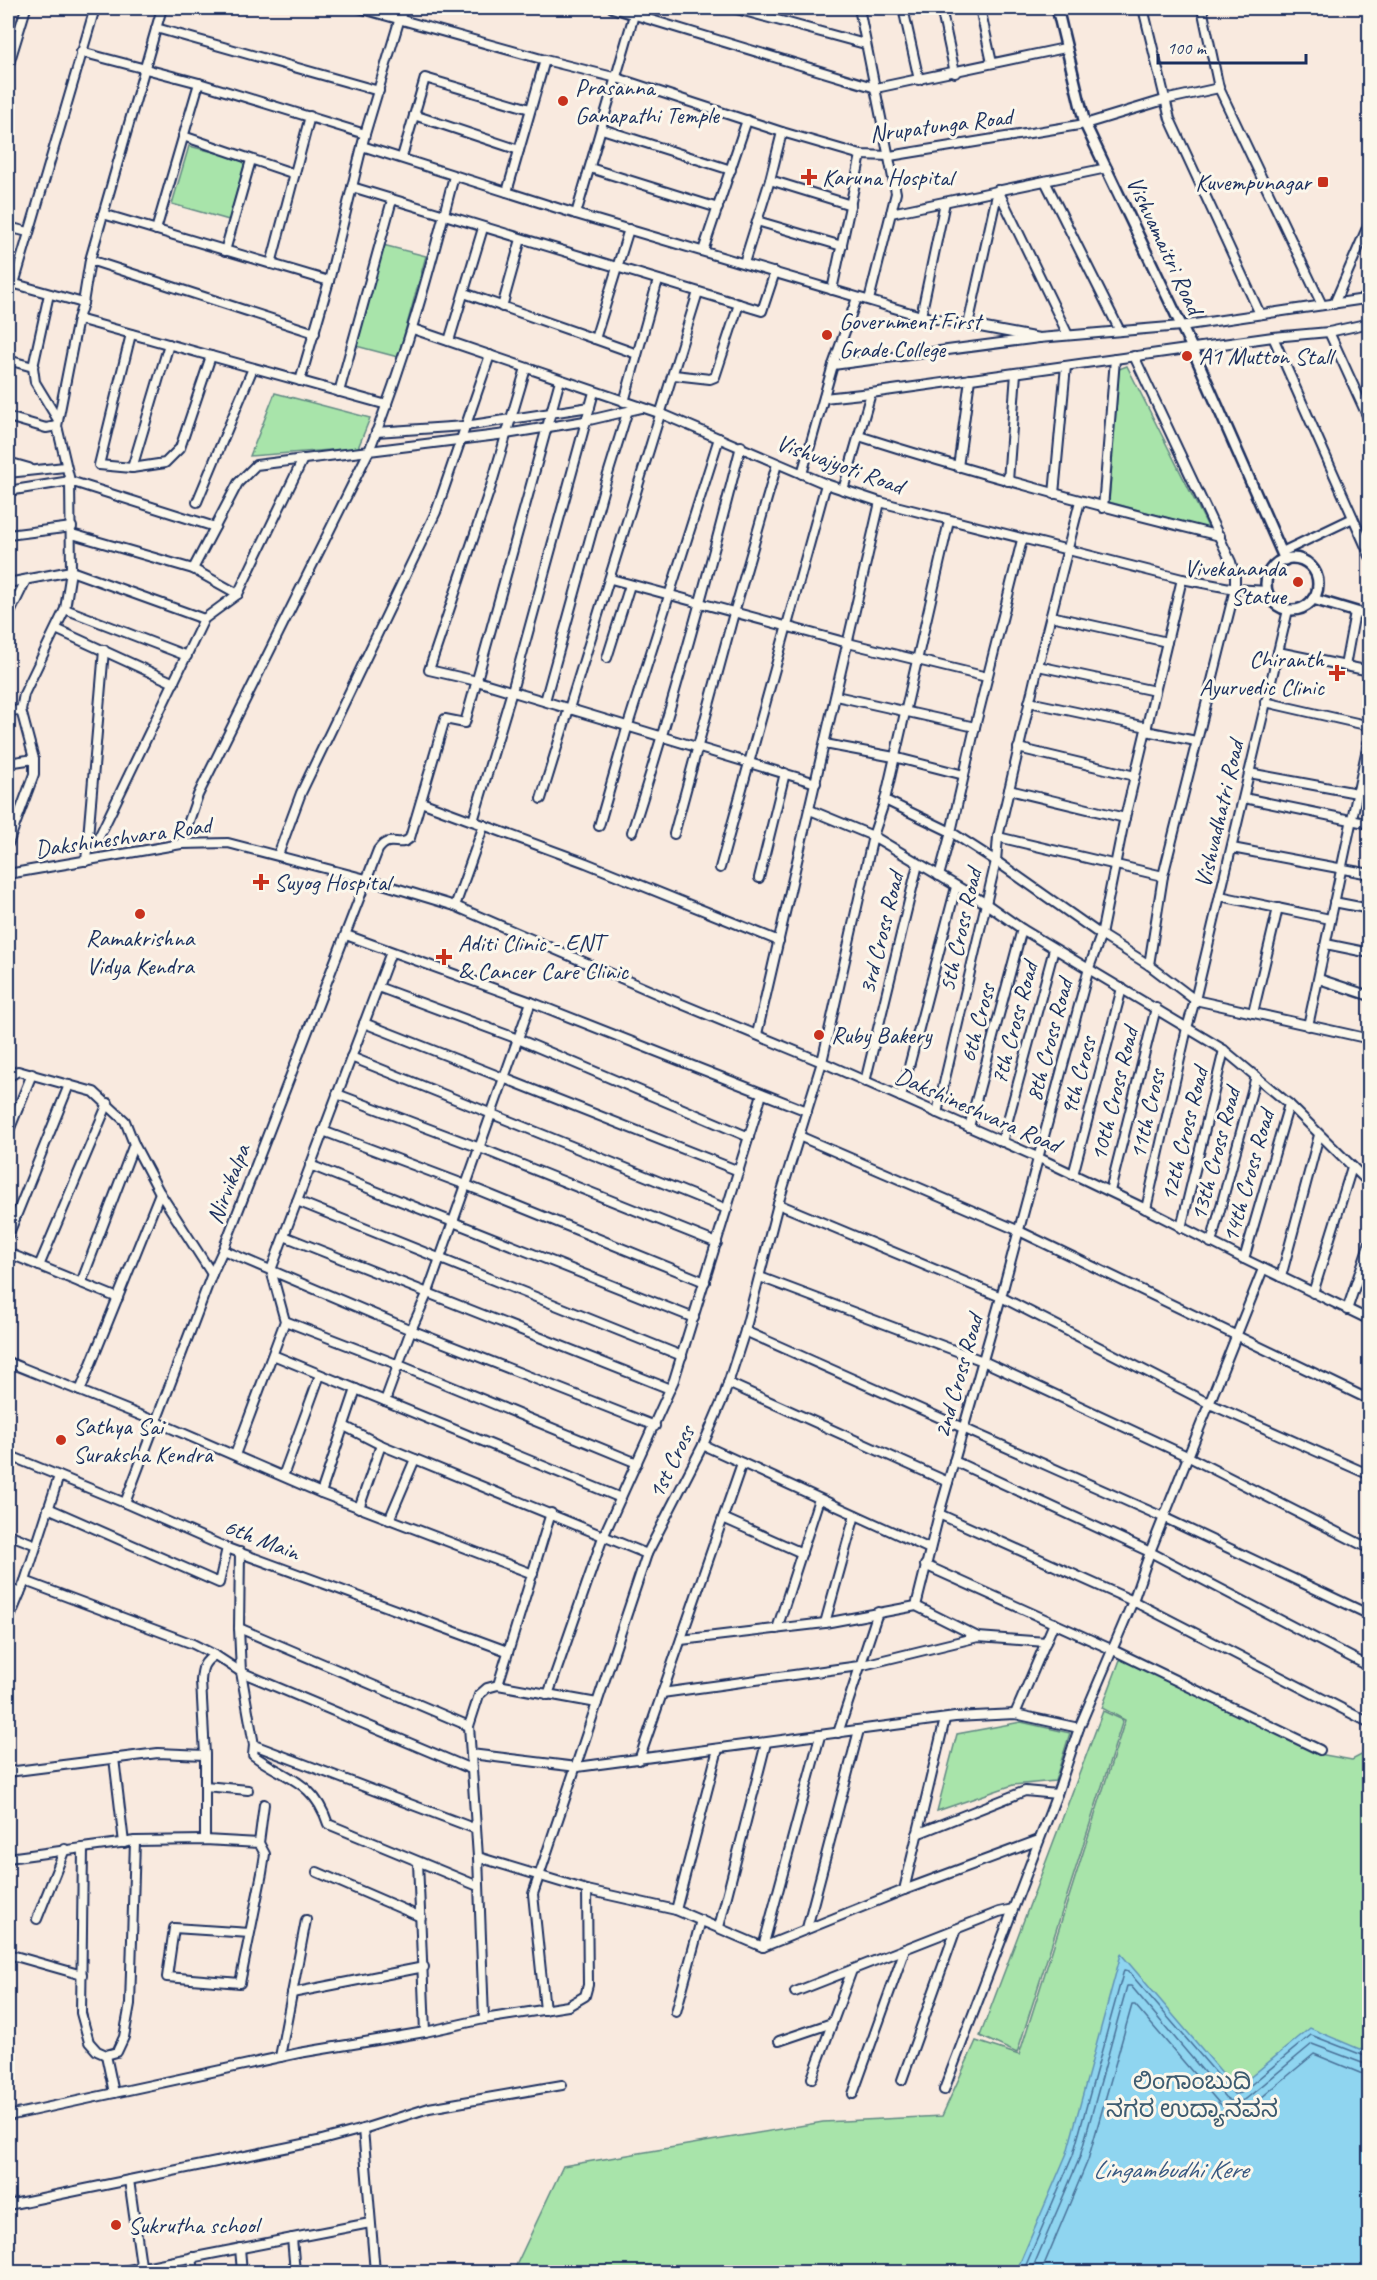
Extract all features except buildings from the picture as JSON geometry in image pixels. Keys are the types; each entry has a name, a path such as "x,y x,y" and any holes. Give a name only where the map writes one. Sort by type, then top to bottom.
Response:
{"street":[{"path":"8,67 12,40 26,8"},
{"path":"83,303 10,283 28,232 95,8"},
{"path":"57,423 90,260 162,8"},
{"name":"Nrupatunga Road","path":"359,8 617,78 782,132 861,155 890,156 1085,124 1164,100 1219,88"},
{"path":"300,381 329,281 365,134 403,8"},
{"path":"612,8 635,10 876,88 1065,48"},
{"path":"733,8 865,44"},
{"path":"859,8 896,193 869,300"},
{"path":"903,8 919,80"},
{"path":"941,8 955,73"},
{"path":"980,8 992,63"},
{"name":"Vishvamaitri Road","path":"1057,8 1085,124 1192,348 1283,556"},
{"path":"1143,8 1170,119 1260,315"},
{"path":"1202,8 1219,88 1322,305"},
{"path":"576,214 635,10"},
{"path":"156,28 379,91"},
{"path":"81,52 199,83 365,134"},
{"path":"507,192 545,60"},
{"path":"402,157 425,78 530,109"},
{"path":"156,230 199,83"},
{"path":"414,115 519,150"},
{"path":"271,264 310,117"},
{"path":"703,251 747,120"},
{"path":"602,129 731,170"},
{"path":"744,263 770,180 782,132"},
{"path":"183,136 295,174"},
{"path":"362,146 576,214 857,298 921,316 1039,338"},
{"path":"832,290 861,155"},
{"path":"225,251 251,160"},
{"path":"590,168 718,208"},
{"path":"891,213 1107,168"},
{"path":"181,844 198,795 369,451 413,329 454,176"},
{"path":"770,180 850,205"},
{"path":"1045,181 1120,331"},
{"path":"352,188 762,311 775,272"},
{"path":"968,325 998,190"},
{"path":"998,190 1068,335"},
{"path":"339,392 392,200"},
{"path":"921,316 945,202"},
{"path":"103,214 329,281"},
{"path":"1334,304 1370,220"},
{"path":"757,221 842,246"},
{"path":"8,226 28,232"},
{"path":"449,341 483,228"},
{"path":"595,339 629,229"},
{"path":"502,307 521,239"},
{"path":"90,260 315,333"},
{"path":"624,402 658,280"},
{"path":"541,798 699,292"},
{"path":"8,844 34,774 34,759 21,710 24,694 65,609 71,570 70,481 65,467 57,423 35,382 33,367 49,294"},
{"path":"464,294 637,354"},
{"path":"801,474 833,365 857,298"},
{"path":"833,365 1039,338 1181,326 1368,299"},
{"path":"674,375 710,379 715,377 739,304"},
{"path":"78,319 387,405"},
{"path":"824,398 970,380 1273,337 1329,332 1370,323"},
{"name":"Vishvajyoti Road","path":"413,329 662,414 741,446 801,474 880,502 1182,579 1235,589 1267,591"},
{"path":"1329,332 1370,422"},
{"path":"131,334 99,465 132,468 165,464 180,448 211,356"},
{"path":"1273,337 1370,556"},
{"path":"132,468 169,344"},
{"path":"278,855 301,793 436,512 490,355"},
{"path":"1134,356 1220,536 1235,576 1235,589 1162,876 1149,964"},
{"path":"1103,507 1115,359"},
{"path":"8,360 33,367"},
{"path":"1054,494 1066,366"},
{"path":"197,502 253,368"},
{"path":"526,368 491,486 429,670 512,691 816,783"},
{"path":"1008,481 1016,373"},
{"path":"560,380 465,723 445,719 422,802 586,863 779,941"},
{"path":"958,467 970,380"},
{"path":"473,821 512,691 594,392"},
{"path":"843,490 871,393"},
{"path":"376,432 465,426 590,407"},
{"path":"193,569 238,483 256,465 460,441 585,421 641,408"},
{"path":"545,701 627,413"},
{"path":"8,417 46,428 57,423"},
{"path":"859,436 1054,494 1220,536"},
{"path":"599,826 628,725 719,438"},
{"path":"632,832 663,736 701,604 741,446"},
{"path":"87,848 98,839 204,619 238,594 303,459"},
{"path":"8,462 33,469"},
{"path":"674,834 777,464"},
{"path":"8,473 65,467"},
{"path":"8,491 70,481 215,527"},
{"path":"720,868 826,484"},
{"name":"5th Cross Road","path":"937,1113 996,861 998,837 1018,748 1080,501"},
{"path":"756,1034 880,502"},
{"path":"1283,556 1296,559 1311,567 1317,582 1313,598 1300,609 1288,610 1276,605 1267,591 1268,574 1283,556 1353,518"},
{"name":"1st Cross","path":"545,2010 533,1894 647,1554 703,1445 728,1383 745,1331 778,1203 822,1062 873,836 885,800 949,520"},
{"path":"8,535 72,530 193,569 238,594"},
{"path":"939,876 1022,540"},
{"path":"8,583 71,570 204,619"},
{"path":"610,579 848,643 987,677"},
{"name":"8th Cross Road","path":"1037,1157 1089,968 1101,935 1125,818 1182,579"},
{"path":"8,616 26,580"},
{"path":"607,658 630,585"},
{"path":"1313,598 1370,616"},
{"path":"65,609 187,656"},
{"name":"Vishvadhatri Road","path":"1187,1028 1288,610"},
{"path":"1345,666 1355,612"},
{"path":"1051,616 1167,642"},
{"path":"56,629 174,683"},
{"path":"86,861 104,650"},
{"path":"1278,652 1370,671"},
{"path":"1038,666 1155,691"},
{"path":"836,696 975,727"},
{"path":"1029,702 1196,741"},
{"path":"1265,702 1370,726"},
{"path":"8,711 21,710"},
{"path":"1308,1026 1357,793 1365,772 1370,734"},
{"path":"825,744 894,757 964,775"},
{"path":"1018,748 1135,776"},
{"path":"8,763 34,759"},
{"path":"759,879 785,773"},
{"path":"1249,773 1357,793"},
{"path":"1009,790 1125,818"},
{"path":"1244,798 1370,824"},
{"path":"885,800 951,832 996,861 1101,935 1149,964 1195,1000 1370,1039"},
{"name":"Nirvikalpa","path":"125,1503 366,879 383,843 388,840 406,842 410,838 422,802"},
{"path":"810,810 873,836 985,903 1054,949 1224,1050 1290,1104 1370,1184"},
{"path":"8,818 19,817"},
{"path":"455,906 484,825"},
{"path":"998,837 1162,876"},
{"name":"Dakshineshvara Road","path":"8,874 86,861 100,856 181,844 228,843 366,879 455,906 822,1062 1037,1157 1370,1320"},
{"path":"1232,848 1370,874"},
{"name":"3rd Cross Road","path":"865,1082 918,864"},
{"path":"901,1097 956,886"},
{"path":"1220,896 1330,919"},
{"path":"1335,902 1370,909"},
{"path":"1253,1013 1278,908"},
{"name":"6th Cross","path":"969,1128 1022,929"},
{"path":"346,935 531,1002 807,1111"},
{"path":"1326,944 1370,953"},
{"name":"7th Cross Road","path":"1002,1142 1054,949"},
{"path":"235,1455 285,1321 271,1270 391,952"},
{"path":"1319,979 1370,996"},
{"path":"378,987 518,1039 748,1137"},
{"name":"9th Cross","path":"1072,1174 1122,988"},
{"path":"385,1401 411,1330 428,1292 531,1002"},
{"name":"10th Cross Road","path":"1110,1191 1156,1008"},
{"path":"364,1023 739,1171"},
{"name":"11th Cross","path":"1146,1209 1187,1028"},
{"name":"12th Cross Road","path":"1181,1228 1224,1050"},
{"path":"351,1057 727,1209"},
{"path":"8,1077 18,1071 32,1074 94,1092 108,1103 125,1121 134,1144 160,1193 212,1274"},
{"path":"8,1133 32,1074"},
{"name":"13th Cross Road","path":"1211,1243 1256,1076"},
{"path":"8,1236 69,1085"},
{"path":"337,1094 480,1148 717,1243"},
{"path":"548,1695 603,1537 655,1426 682,1356 762,1094"},
{"path":"39,1266 108,1103"},
{"name":"14th Cross Road","path":"1244,1260 1290,1104"},
{"path":"323,1131 466,1185 705,1282"},
{"path":"1281,1277 1319,1135"},
{"path":"799,1136 1017,1230 1370,1400"},
{"path":"81,1283 134,1144"},
{"name":"2nd Cross Road","path":"916,1606 962,1428 1001,1298 1037,1157"},
{"path":"310,1165 694,1318"},
{"path":"1313,1293 1352,1167"},
{"path":"80,1391 160,1193"},
{"path":"297,1201 682,1356"},
{"path":"778,1203 1001,1298 1210,1404 1370,1475"},
{"path":"284,1236 670,1389"},
{"path":"1347,1310 1370,1242"},
{"path":"223,1250 411,1330 655,1426"},
{"path":"8,1253 118,1298"},
{"path":"944,2091 1057,1794 1078,1728 1133,1601 1150,1552 1263,1269"},
{"path":"760,1277 983,1361 1189,1458 1370,1549"},
{"path":"285,1321 399,1365 637,1463"},
{"path":"745,1331 1165,1518 1370,1615"},
{"path":"273,1354 621,1498"},
{"path":"8,1362 157,1422 321,1493 533,1574"},
{"path":"283,1476 320,1375"},
{"path":"728,1383 948,1482"},
{"path":"321,1493 356,1389"},
{"path":"344,1426 381,1445 647,1554"},
{"path":"359,1508 381,1445"},
{"path":"703,1445 930,1549"},
{"name":"6th Main","path":"8,1455 227,1548 507,1652"},
{"path":"388,1520 415,1459"},
{"path":"954,1461 1150,1552 1370,1667"},
{"path":"639,1760 742,1463"},
{"path":"8,1622 59,1476"},
{"path":"777,1629 819,1499"},
{"path":"48,1508 219,1583 227,1548"},
{"path":"498,1685 551,1513"},
{"path":"939,1514 1133,1601 1370,1724"},
{"path":"825,1623 855,1515"},
{"path":"723,1518 802,1553"},
{"path":"8,1534 36,1545"},
{"path":"240,1552 241,1672 254,1745 253,1755 293,1778 310,1792 324,1810 328,1824 478,1886"},
{"path":"926,1565 1113,1650 1320,1750"},
{"path":"24,1581 192,1644 215,1655 241,1672 471,1769"},
{"path":"8,1588 20,1593"},
{"path":"681,1640 825,1623 916,1606 978,1638"},
{"path":"838,1733 878,1612"},
{"path":"1016,1714 1054,1623"},
{"path":"239,1628 469,1726"},
{"path":"662,1694 859,1666 978,1638 1046,1642"},
{"path":"205,1840 202,1669 205,1660 215,1655"},
{"path":"484,2019 478,1857 469,1726 479,1695 487,1688 498,1685 597,1703"},
{"path":"471,1754 577,1767 945,1719 1016,1714 1078,1728"},
{"path":"903,1890 945,1719"},
{"path":"807,1928 859,1730"},
{"path":"763,1947 820,1736"},
{"path":"719,1927 766,1743"},
{"path":"254,1745 476,1829"},
{"path":"676,1910 718,1749"},
{"path":"8,1772 158,1754 205,1755"},
{"path":"114,1758 124,1843"},
{"path":"205,1786 248,1790"},
{"path":"917,1834 1025,1791 1057,1794"},
{"path":"250,1933 174,1928 167,1977 240,1983 250,1933 265,1854 259,1844 264,1804"},
{"path":"8,1858 135,1841 205,1840 259,1844"},
{"path":"478,1857 587,1890 676,1910 763,1947 903,1890 1039,1840"},
{"path":"82,1848 81,2013 88,2043 106,2055 117,2052 121,2045 128,2015 135,1841"},
{"path":"37,1919 64,1850"},
{"path":"418,1862 426,2032"},
{"path":"317,1872 421,1917"},
{"path":"8,2116 280,2057 426,2032 484,2019 568,2006 585,1996 588,1985 587,1890"},
{"path":"795,1992 999,1912 1013,1909"},
{"path":"280,2057 306,1920"},
{"path":"676,2012 701,1920"},
{"path":"902,2080 956,1929"},
{"path":"853,2094 905,1949"},
{"path":"8,1954 82,1975"},
{"path":"292,1993 424,1967"},
{"path":"812,2078 852,1970"},
{"path":"779,2041 832,2023"},
{"path":"106,2055 114,2093"},
{"path":"8,2205 318,2141 429,2108 562,2085"},
{"path":"363,2129 375,2272"},
{"path":"129,2180 142,2270"},
{"path":"118,2272 142,2270 370,2223"},
{"path":"292,2238 295,2272"},
{"path":"240,2248 242,2272"},
{"path":"192,2258 194,2272"}],"green space":[{"path":"189,146 246,160 229,220 172,204"},
{"path":"383,245 426,256 398,357 356,346"},
{"path":"1127,366 1209,529 1109,502 1119,369"},
{"path":"275,393 370,418 358,448 250,456"},
{"name":"ಲಿಂಗಾಂಬುದಿ ನಗರ ಉದ್ಯಾನವನ","path":"1121,1657 1319,1754 1352,1760 1369,1751 1369,2272 513,2272 563,2166 823,2122 942,2116 976,2041 1019,2055 1125,1720 1102,1708"},
{"path":"1103,1711 1123,1720 1017,2053 980,2036"},
{"path":"1021,1722 1070,1733 1055,1781 1013,1785 937,1811 957,1734"}],"water":[{"name":"Lingambudhi Kere","path":"1121,1954 1236,2089 1310,2028 1369,2053 1369,2272 1016,2272 1067,2153"}],"place":[{"name":"Prasanna Ganapathi Temple","path":"563,101"},
{"name":"Karuna Hospital","path":"809,177"},
{"name":"Kuvempunagar","path":"1323,182"},
{"name":"Government First Grade College","path":"827,335"},
{"name":"A1 Mutton Stall","path":"1187,356"},
{"name":"Vivekananda Statue","path":"1298,582"},
{"name":"Chiranth Ayurvedic Clinic","path":"1337,673"},
{"name":"Suyog Hospital","path":"261,882"},
{"name":"Ramakrishna Vidya Kendra","path":"140,914"},
{"name":"Aditi Clinic - ENT & Cancer Care Clinic","path":"444,957"},
{"name":"Ruby Bakery","path":"819,1035"},
{"name":"Sathya Sai Suraksha Kendra","path":"61,1440"},
{"name":"Sukrutha school","path":"116,2225"}]}
